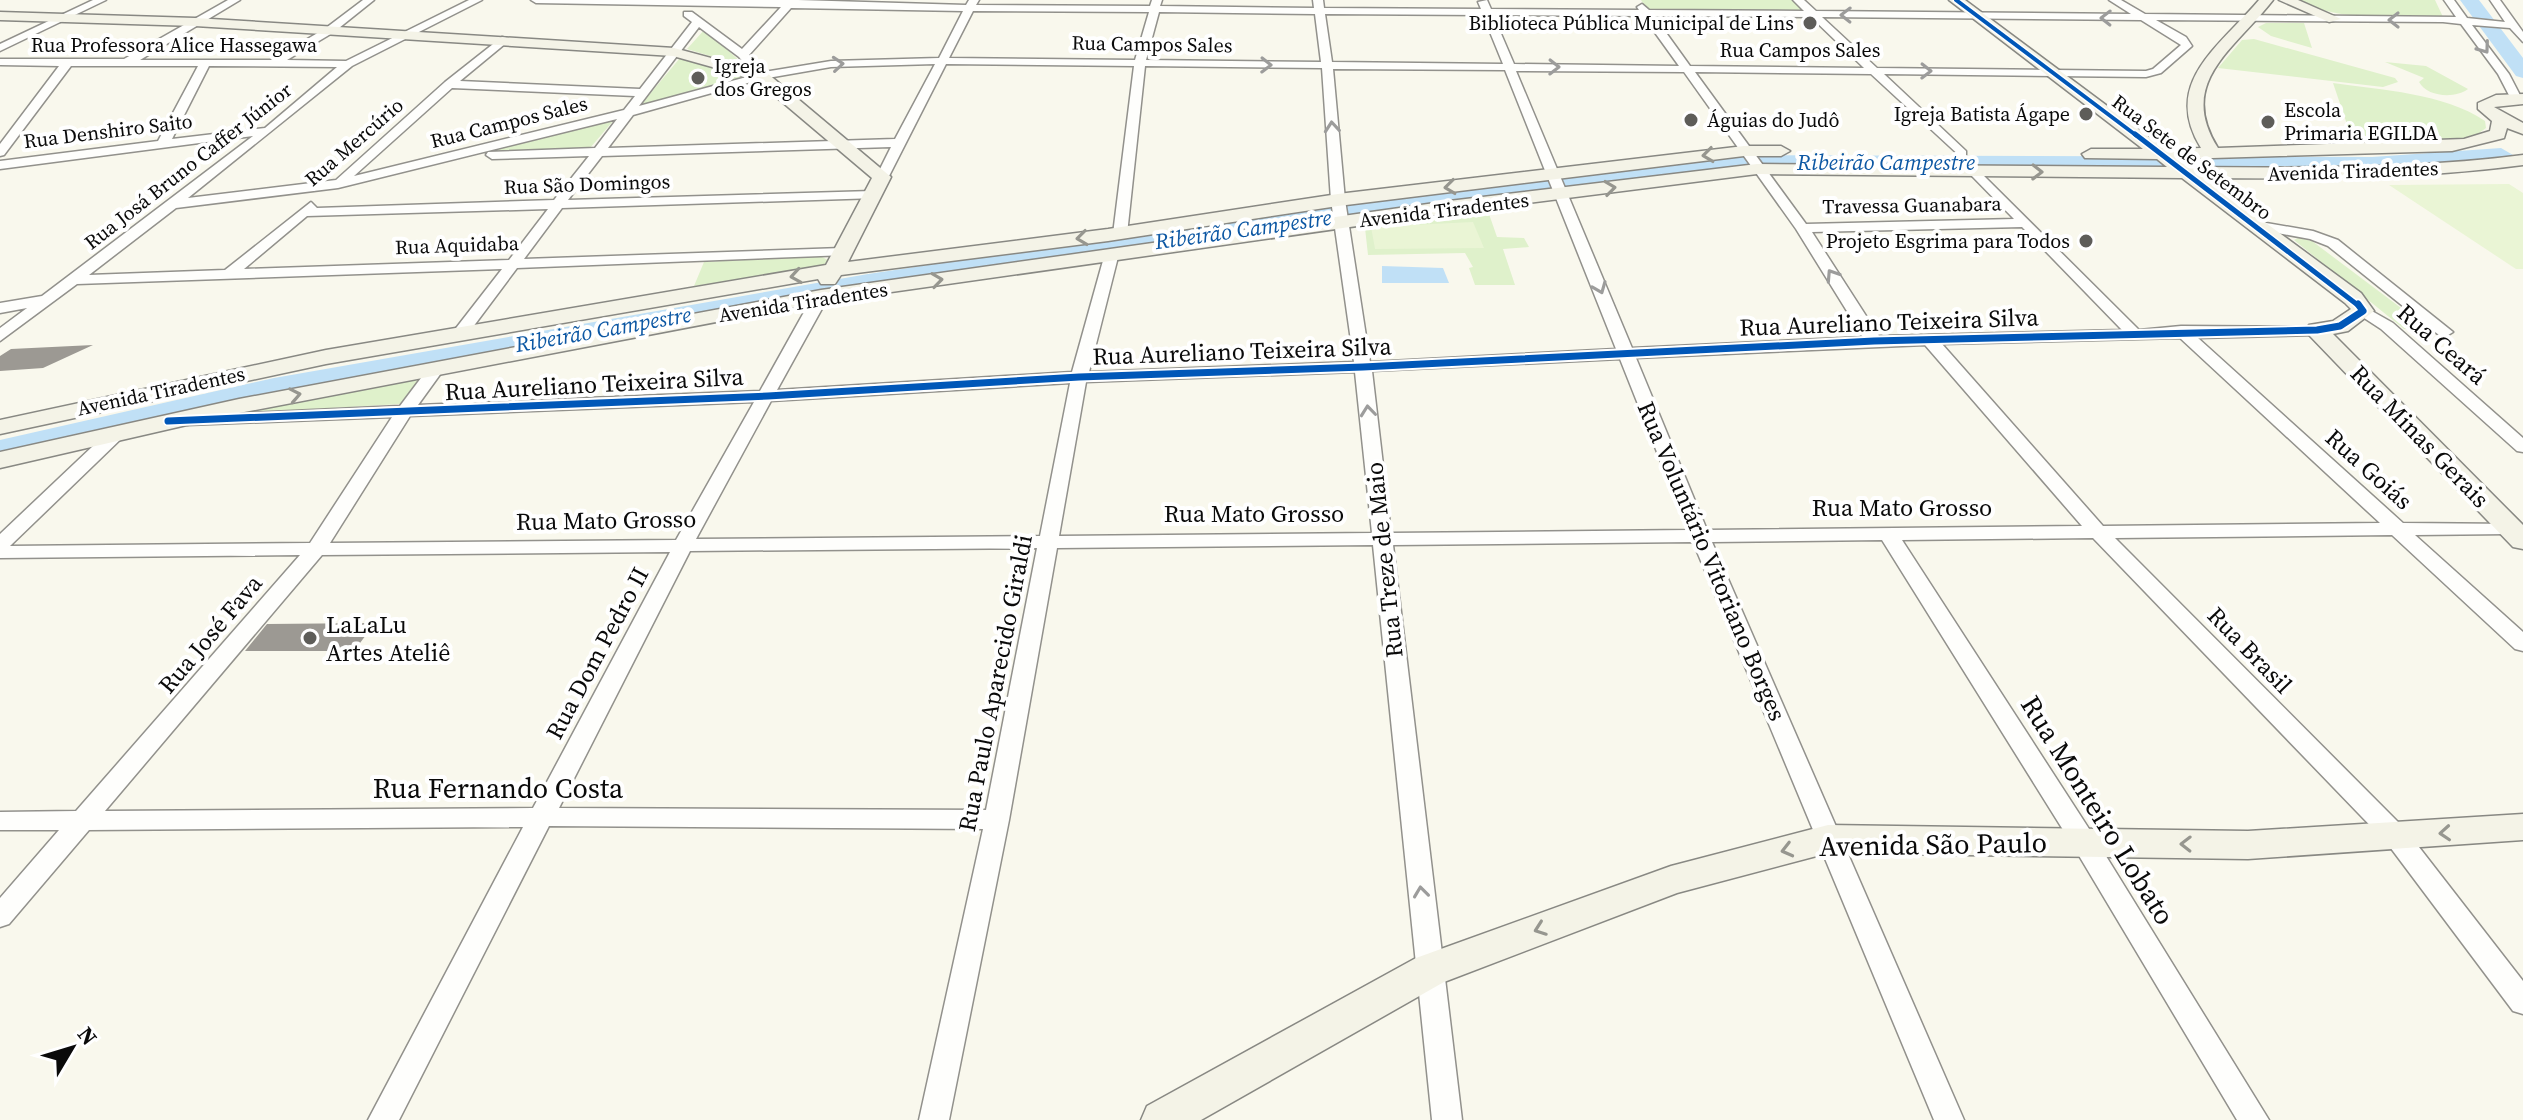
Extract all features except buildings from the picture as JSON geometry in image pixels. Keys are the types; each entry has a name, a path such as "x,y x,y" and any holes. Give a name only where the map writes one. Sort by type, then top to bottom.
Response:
{"street":[{"path":"13,0 200,20 674,52 761,76"},
{"path":"0,48 101,0"},
{"path":"126,63 235,0"},
{"path":"273,64 332,28 369,0"},
{"name":"Rua Josá Bruno Caffer Júnior","path":"0,336 269,130 348,64 416,33 477,0"},
{"path":"536,0 1318,5 1488,12 2466,20 2504,24 2523,39"},
{"name":"Rua Voluntário Vitoriano Borges","path":"1482,0 1699,533 1949,1120"},
{"path":"1637,0 1802,228 1874,341"},
{"path":"1798,0 1870,71 1962,154"},
{"name":"Rua Sete de Setembro","path":"1956,0 2353,298 2363,311"},
{"path":"2114,0 2146,19"},
{"path":"2213,154 2193,117 2194,88 2212,60 2266,0"},
{"path":"2286,0 2334,19"},
{"path":"2449,0 2519,99"},
{"path":"670,2 743,55 761,76 839,145 882,177"},
{"path":"743,55 791,3"},
{"name":"Rua Dom Pedro II","path":"383,1120 683,545 768,396 971,4"},
{"path":"1120,234 1140,63 1156,4"},
{"path":"2497,4 2504,24"},
{"path":"2497,4 2523,11"},
{"name":"Rua Treze de Maio","path":"1318,5 1327,66 1340,211 1363,367 1447,1120"},
{"path":"0,16 200,20"},
{"name":"Rua Campos Sales","path":"174,204 338,184 626,113 761,76 831,64 939,61 2146,74 2157,71 2187,46 2182,39 2146,19"},
{"path":"461,332 698,21"},
{"name":"Rua Mercúrio","path":"228,275 338,184 449,84 506,39"},
{"name":"Rua Professora Alice Hassegawa","path":"0,62 348,64"},
{"path":"0,152 67,63"},
{"path":"163,144 205,64"},
{"path":"2503,74 2523,77"},
{"path":"449,84 642,93"},
{"path":"2489,139 2513,126 2484,106 2496,100 2519,99"},
{"name":"Rua Denshiro Saito","path":"0,165 269,130"},
{"path":"2489,139 2523,150"},
{"name":"Avenida Tiradentes","path":"0,427 176,386 461,332 1120,234 1340,211 1751,160 1962,154 2297,154 2489,139"},
{"path":"455,156 900,143"},
{"name":"Avenida Tiradentes","path":"1751,160 1975,171 2377,173 2523,160"},
{"path":"1975,171 2133,332"},
{"name":"Rua São Domingos","path":"303,212 872,195"},
{"name":"Avenida Tiradentes","path":"0,460 168,421 436,369 830,277 1111,257 1340,211"},
{"name":"Travessa Guanabara","path":"1802,228 2023,223"},
{"path":"2255,225 2313,235 2333,243 2445,332"},
{"name":"Rua Paulo Aparecido Giraldi","path":"934,1120 997,820 1079,377 1111,257"},
{"name":"Rua Aquidaba","path":"73,280 516,263 830,277"},
{"path":"0,308 46,301"},
{"path":"2317,330 2340,326 2363,311"},
{"name":"Rua Ceará","path":"2363,311 2387,326 2523,447"},
{"name":"Rua Aureliano Teixeira Silva","path":"168,421 768,396 1079,377 1363,367 1874,341 2133,332 2317,330"},
{"name":"Rua Minas Gerais","path":"2317,330 2516,534"},
{"name":"Rua Goiás","path":"2181,331 2523,644"},
{"name":"Rua Brasil","path":"1930,340 2097,531 2396,836 2523,1002"},
{"name":"Rua José Fava","path":"0,916 316,549 404,412 436,369"},
{"path":"0,545 118,432"},
{"name":"Rua Mato Grosso","path":"0,552 1048,539 1381,540 1699,533 1889,535 2396,527 2516,534"},
{"name":"Rua Monteiro Lobato","path":"1889,535 2084,842 2254,1120"},
{"name":"Rua Fernando Costa","path":"0,821 540,817 997,820"},
{"name":"Avenida São Paulo","path":"1162,1120 1430,970 1671,880 1828,839 2248,845 2523,827"}],"green space":[{"path":"1641,0 1793,0 1806,14 1649,12"},
{"path":"2297,0 2435,0 2443,17 2350,15"},
{"path":"2266,23 2304,23 2312,48 2271,36 2258,27"},
{"path":"705,29 746,67 687,49"},
{"path":"2254,39 2395,78 2398,82 2383,87 2218,68 2242,40"},
{"path":"680,58 746,77 639,107"},
{"path":"2385,62 2426,66 2468,89 2442,95 2428,91 2419,82 2424,78"},
{"path":"2333,83 2451,104 2485,121 2486,128 2472,138 2353,142"},
{"path":"614,120 590,148 487,151"},
{"path":"2509,184 2523,193 2523,269 2516,269 2389,185"},
{"path":"1489,214 1497,237 1524,238 1529,247 1503,249 1515,285 1475,285 1469,268 1473,267 1465,253 1368,255 1365,228"},
{"path":"1473,222 1484,248 1375,249 1371,227"},
{"path":"2294,240 2312,241 2429,329 2404,329"},
{"path":"820,256 828,260 822,267 694,286 704,262"},
{"path":"421,376 400,404 244,413"}],"water":[{"path":"1382,266 1443,268 1449,283 1382,283"}],"waterway":[{"name":"Ribeirão Campestre","path":"2469,0 2523,72"},
{"name":"Ribeirão Campestre","path":"0,450 274,388 868,282 1319,215 1728,162 2372,164 2501,155"}],"cycle path":[{"path":"168,421 768,396 1079,377 1363,367 1874,341 2317,330 2340,326 2363,311 2353,298 1956,0"}],"place":[{"name":"Biblioteca Pública Municipal de Lins","path":"1810,23"},
{"name":"Igreja dos Gregos","path":"698,78"},
{"name":"Igreja Batista Ágape","path":"2086,114"},
{"name":"Águias do Judô","path":"1691,120"},
{"name":"Escola Primaria EGILDA","path":"2268,122"},
{"name":"Projeto Esgrima para Todos","path":"2086,241"},
{"name":"LaLaLu Artes Ateliê","path":"310,638"}]}
